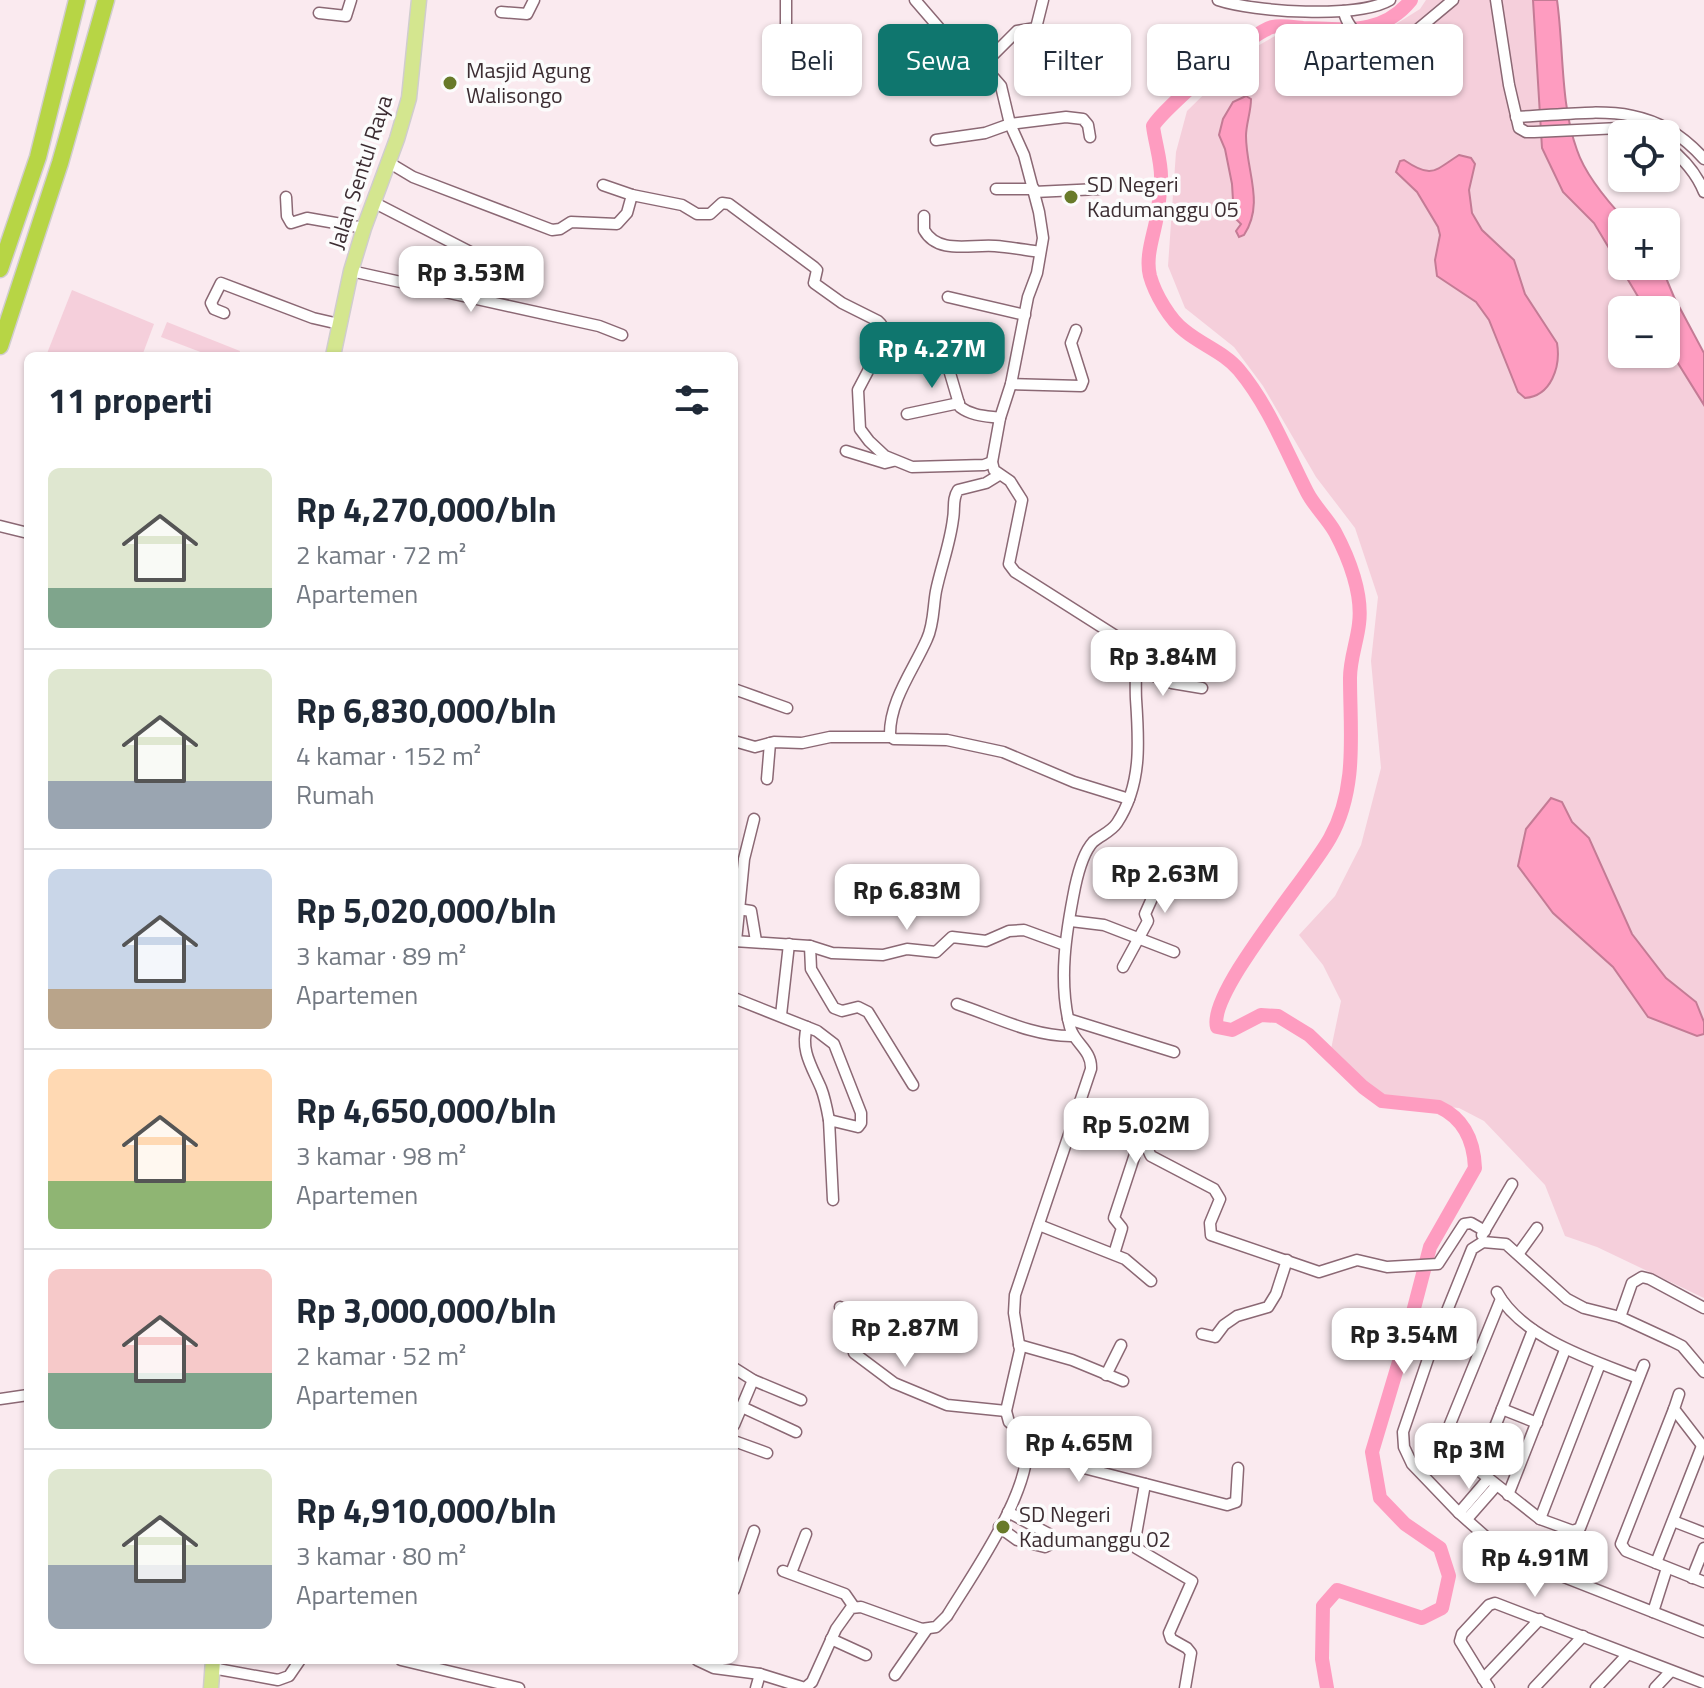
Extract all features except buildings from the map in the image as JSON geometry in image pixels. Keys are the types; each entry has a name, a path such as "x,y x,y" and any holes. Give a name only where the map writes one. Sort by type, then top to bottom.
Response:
{"highway":[{"path":"0,269 38,157 77,0"},
{"path":"0,346 60,163 106,0"}],"main road":[{"name":"Jalan Sentul Raya","path":"334,352 351,271 409,98 419,0"},
{"path":"211,1688 212,1664"}],"street":[{"path":"319,13 346,16 351,0"},
{"path":"501,12 527,14 534,0"},
{"path":"786,0 786,24"},
{"path":"915,0 936,24"},
{"path":"998,50 1017,31 1036,28 1043,0"},
{"path":"1218,0 1238,7 1344,16 1390,0"},
{"path":"1344,16 1375,57 1399,45 1453,0"},
{"path":"1496,0 1519,128 1526,132 1607,128 1606,113"},
{"path":"708,1664 723,1670 760,1674 808,1687 841,1621 854,1607 927,1629 936,1627 947,1616 1008,1512 1021,1482 1028,1454 1026,1436 1009,1422 1006,1411 1019,1356 1015,1295 1091,1063 1089,1055 1073,1036 1068,1019 1065,945 1075,886 1086,854 1093,843 1117,823 1129,799 1139,757 1136,669 1130,645 1011,569 1009,557 1022,500 1010,481 999,475 992,462 1043,229 1024,155 998,85"},
{"path":"1516,117 1621,112 1650,119 1691,145 1704,159"},
{"path":"936,140 985,133 1010,124 1077,117 1088,125 1090,137"},
{"path":"1680,155 1704,192"},
{"path":"388,162 413,177 557,231 571,222 617,224 627,213 632,195"},
{"path":"603,185 710,214 722,203 729,204 814,267 817,270 814,283 842,303 881,324 868,371 858,390 857,406 860,429 876,449 912,467 984,465 992,462"},
{"path":"996,189 1099,189"},
{"path":"286,197 287,216 291,223 316,219 364,228"},
{"path":"373,202 517,276"},
{"path":"924,216 924,230 935,243 1040,252"},
{"path":"351,271 603,327 622,335"},
{"path":"224,313 212,306 221,283 313,318 339,324"},
{"path":"948,297 1025,315"},
{"path":"1011,384 1081,386 1083,381 1071,343 1076,330"},
{"path":"881,331 947,363 960,407 968,412 1000,418"},
{"path":"907,414 959,403"},
{"path":"846,451 885,463 894,460"},
{"path":"891,737 891,723 906,678 928,639 953,519 954,495 958,490 986,483 999,475"},
{"path":"0,526 24,532"},
{"path":"1136,669 1172,683 1202,688"},
{"path":"738,690 787,708"},
{"path":"738,742 755,747 830,737 947,740 1003,752 1074,782 1129,799"},
{"path":"767,779 770,743"},
{"path":"754,819 744,859 738,909 751,911 756,941"},
{"path":"1123,967 1148,920 1145,915 1162,876"},
{"path":"1071,921 1104,925 1174,952"},
{"path":"738,941 874,955 907,949 933,952 955,936 986,941 1020,930 1065,945"},
{"path":"781,1015 789,944"},
{"path":"810,946 811,969 834,1008 842,1011 858,1007 868,1012 913,1085"},
{"path":"738,999 807,1027 834,1044 861,1113 861,1123 858,1127 829,1120"},
{"path":"957,1004 1050,1035 1073,1036"},
{"path":"1068,1019 1174,1052"},
{"path":"807,1027 803,1044 822,1090 829,1120 833,1200"},
{"path":"1076,1112 1106,1122 1140,1139 1151,1156 1200,1181 1219,1195 1210,1223 1211,1235 1319,1272 1357,1260 1387,1267 1438,1264 1464,1224 1471,1223 1485,1231"},
{"path":"1114,1254 1122,1226 1114,1220 1140,1139"},
{"path":"1512,1184 1466,1258 1403,1432 1404,1447 1412,1464 1494,1544 1514,1556 1704,1632"},
{"path":"1039,1225 1133,1263 1151,1281"},
{"path":"1519,1253 1537,1228"},
{"path":"1477,1244 1498,1242 1519,1253 1567,1299 1584,1308 1620,1317 1682,1346 1704,1372"},
{"path":"1202,1334 1218,1336 1224,1325 1237,1316 1268,1307 1276,1294 1287,1260"},
{"path":"1620,1317 1632,1283 1642,1277 1704,1308"},
{"path":"1638,1378 1565,1350 1533,1330 1499,1295 1448,1433 1454,1447 1508,1495 1540,1519 1573,1531 1580,1528 1644,1365"},
{"path":"840,1307 867,1327 853,1347 854,1353 894,1383 947,1405 1006,1411"},
{"path":"1478,1470 1533,1330"},
{"path":"1019,1345 1072,1360 1123,1381"},
{"path":"1106,1375 1121,1345"},
{"path":"1508,1495 1565,1350"},
{"path":"1540,1519 1600,1364"},
{"path":"738,1371 801,1400"},
{"path":"753,1380 738,1408 796,1432"},
{"path":"1679,1394 1621,1540 1626,1551 1704,1582"},
{"path":"0,1399 24,1396"},
{"path":"1502,1409 1537,1423"},
{"path":"1656,1563 1703,1447 1674,1409"},
{"path":"738,1442 767,1453"},
{"path":"1028,1454 1050,1459 1060,1453 1068,1454 1078,1459 1080,1467 1231,1505 1237,1499 1238,1468"},
{"path":"1463,1516 1492,1482"},
{"path":"1145,1484 1135,1545 1138,1551 1192,1581 1169,1636 1191,1653 1185,1688"},
{"path":"999,1527 1017,1540 1045,1547 1049,1545 1049,1534 1008,1512"},
{"path":"1673,1521 1704,1533"},
{"path":"738,1578 754,1531"},
{"path":"806,1534 787,1572 845,1594 854,1607"},
{"path":"1692,1578 1704,1548"},
{"path":"1653,1612 1667,1568"},
{"path":"1540,1619 1486,1684 1461,1644 1460,1637 1489,1605 1498,1603 1540,1619 1583,1636 1670,1672 1704,1683"},
{"path":"895,1675 927,1629"},
{"path":"1534,1688 1583,1636"},
{"path":"831,1639 866,1655"},
{"path":"1596,1688 1627,1655"},
{"path":"212,1664 278,1680 289,1676 297,1664"},
{"path":"418,1664 519,1688"},
{"path":"1655,1688 1670,1672"},
{"path":"756,1688 760,1674"}],"shaded area":[{"path":"1426,0 1533,0 1542,148 1563,192 1594,223 1608,246 1608,280 1628,280 1638,296 1608,296 1608,368 1680,366 1704,405 1704,1298 1597,1247 1565,1236 1545,1185 1484,1121 1459,1108 1382,1101 1363,1087 1330,1054 1341,1001 1323,965 1299,935 1335,896 1361,845 1381,768 1371,661 1378,597 1355,528 1316,477 1263,386 1234,347 1185,308 1168,266 1176,152 1187,111 1202,96 1259,96 1259,45 1275,36 1275,96 1463,96 1463,24 1396,24 1420,9"},
{"path":"1533,0 1557,0 1565,95 1572,132 1577,150 1592,179 1615,208 1608,208 1608,246 1594,223 1563,192 1542,148"},
{"path":"1246,96 1251,99 1246,136 1253,211 1244,235 1239,237 1236,231 1241,224 1234,217 1232,184 1219,135 1223,119 1233,102"},
{"path":"1459,155 1471,158 1475,164 1469,190 1472,213 1482,230 1514,260 1525,294 1557,343 1557,361 1552,379 1542,392 1534,396 1525,398 1518,392 1489,320 1476,302 1437,276 1438,227 1417,192 1396,172 1400,161 1433,171"},
{"path":"1628,280 1667,280 1674,296 1638,296"},
{"path":"72,290 154,324 144,352 48,352"},
{"path":"1680,308 1704,353 1704,405 1680,366"},
{"path":"167,322 240,351 200,352 161,337"},
{"path":"1551,798 1562,802 1572,822 1589,838 1632,934 1666,978 1696,1002 1704,1022 1704,1034 1697,1036 1648,1017 1613,967 1553,913 1518,866 1526,829"}],"waterway":[{"path":"1327,1688 1322,1659 1323,1606 1337,1590 1422,1618 1442,1608 1449,1576 1440,1548 1405,1524 1380,1498 1372,1452 1430,1247 1475,1168 1474,1158 1466,1132 1448,1112 1439,1107 1382,1101 1309,1035 1278,1016 1261,1015 1232,1030 1217,1027 1218,1011 1243,962 1319,855 1339,819 1349,780 1350,671 1360,612 1354,576 1340,542 1310,497 1259,398 1233,364 1179,326 1155,291 1149,261 1161,173 1153,126 1209,72 1261,32 1279,26 1362,28 1388,20 1411,0"}],"place":[{"name":"Masjid Agung Walisongo","path":"450,83"},
{"name":"SD Negeri Kadumanggu 05","path":"1071,197"},
{"name":"SD Negeri Kadumanggu 02","path":"1003,1527"}]}
